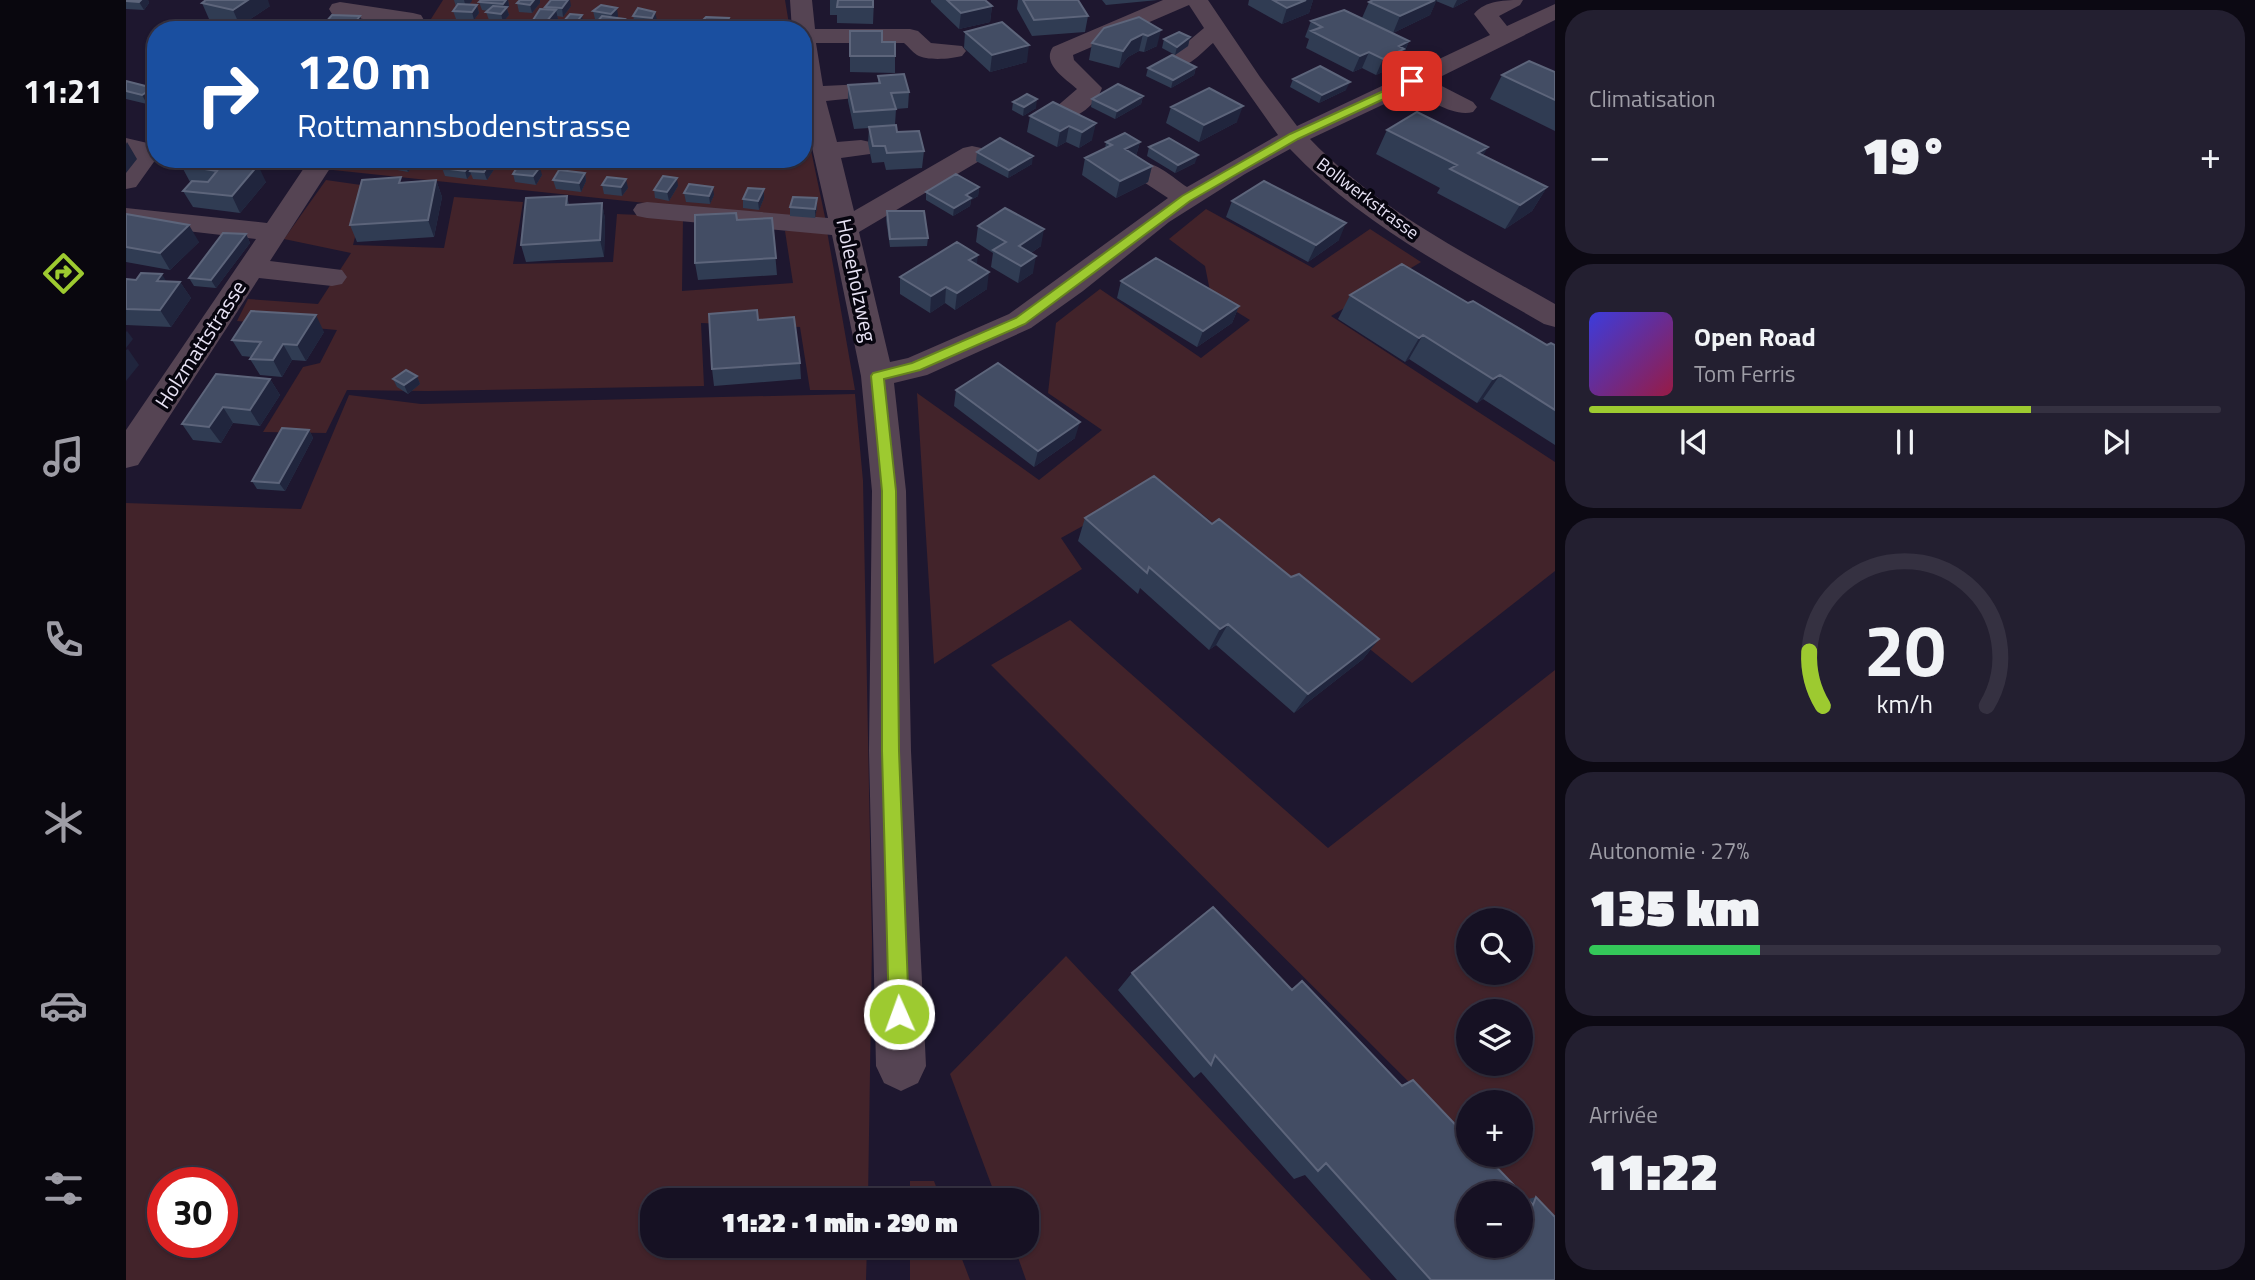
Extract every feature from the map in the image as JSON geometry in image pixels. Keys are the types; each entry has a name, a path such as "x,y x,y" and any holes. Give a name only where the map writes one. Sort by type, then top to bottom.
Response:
{"street":[{"path":"413,21 426,0"},
{"name":"Holeeholzweg","path":"802,0 803,21"},
{"path":"1504,37 1485,14 1512,0"},
{"name":"Bollwerkstrasse","path":"1061,114 1087,96 1090,88 1062,62 1061,52 1197,1 1244,71 1314,160 1388,217 1555,317"},
{"path":"340,9 392,21"},
{"path":"877,376 916,367 1020,321 1186,198 1294,137 1555,10"},
{"path":"1177,61 1216,29"},
{"path":"812,36 910,36 925,50 954,51"},
{"path":"1412,81 1464,107"},
{"path":"812,94 865,91"},
{"name":"Holeeholzweg","path":"812,94 846,228 877,376 889,491 890,751 901,1066"},
{"path":"126,146 147,150"},
{"path":"827,151 861,148"},
{"path":"126,181 147,151"},
{"path":"647,209 846,228 972,154"},
{"name":"Holzmattstrasse","path":"129,448 317,168"},
{"path":"1142,169 1186,198"},
{"path":"126,216 274,232"},
{"path":"250,268 332,277"}],"shaded area":[{"path":"443,0 785,0 788,21 430,21"},
{"path":"812,155 826,222 333,170 812,168"},
{"path":"326,180 368,186 353,245 444,248 454,197 523,202 513,264 613,262 617,214 683,217 682,291 793,283 785,231 827,231 855,390 810,390 800,327 701,323 704,386 347,390 326,433 263,432 303,367 320,363 337,330 237,321 248,299 318,304 351,253 284,239"},
{"path":"1206,209 1313,268 1370,229 1421,262 1331,316 1555,462 1555,571 1412,683 1162,482 1061,538 1082,569 934,664 917,393 1039,480 1102,430 1048,393 1056,323 1100,289 1201,358 1250,320 1211,296 1205,266 1169,239"},
{"path":"855,394 863,481 872,942 868,1188 640,1188 640,1258 867,1258 866,1280 126,1280 126,503 301,509 349,395 421,404"},
{"path":"1070,620 1328,848 1555,670 1555,1227 1533,1205 1533,1181 1508,1181 1494,1167 1533,1167 1533,1090 1456,1090 1456,1129 991,665"},
{"path":"1066,956 1371,1280 1026,1280 1018,1258 1039,1258 1039,1188 993,1188 950,1074"},
{"path":"910,1181 934,1181 937,1188 910,1188"},
{"path":"910,1258 962,1258 970,1280 910,1280"}],"building":[{"path":"206,0 248,0 233,10 202,3"},
{"path":"506,0 503,4 479,2"},
{"path":"520,0 534,0 530,5 517,3"},
{"path":"551,0 568,0 562,8 545,7"},
{"path":"838,0 873,0 873,7 837,7"},
{"path":"947,0 985,0 992,6 961,13"},
{"path":"1023,0 1078,0 1088,16 1034,20"},
{"path":"1273,0 1306,0 1287,8"},
{"path":"1435,0 1400,16 1369,2"},
{"path":"458,4 477,5 472,12 453,11"},
{"path":"601,5 617,8 611,14 593,11"},
{"path":"493,6 507,7 501,14 486,12"},
{"path":"638,8 655,12 652,18 633,16"},
{"path":"540,9 556,10 547,21 533,20"},
{"path":"1344,10 1409,41 1399,46 1404,49 1383,59 1369,52 1360,56 1311,31 1322,27 1311,21"},
{"path":"570,14 582,15 577,21 564,21"},
{"path":"332,15 360,16 356,21 327,21"},
{"path":"602,16 625,19 624,21 598,21"},
{"path":"706,17 729,18 728,21 702,21"},
{"path":"1139,17 1161,30 1131,40 1123,51 1092,43 1104,28"},
{"path":"1002,22 1029,45 992,55 965,32"},
{"path":"850,31 882,31 882,42 895,42 895,56 850,56"},
{"path":"1179,32 1190,37 1177,47 1164,39"},
{"path":"1172,55 1196,67 1173,80 1148,68"},
{"path":"1529,61 1555,72 1555,100 1502,75"},
{"path":"1320,66 1350,82 1322,95 1293,79"},
{"path":"904,74 909,92 891,93 896,109 854,112 848,85 880,83 878,76"},
{"path":"126,81 147,86 147,92 142,95 126,91"},
{"path":"1118,84 1143,96 1117,111 1092,99"},
{"path":"1209,88 1243,106 1204,125 1171,107"},
{"path":"1027,94 1037,99 1024,107 1013,102"},
{"path":"1053,102 1096,123 1082,132 1069,126 1060,131 1030,116"},
{"path":"1417,112 1488,147 1478,153 1547,187 1520,205 1450,169 1457,165 1387,130"},
{"path":"896,125 897,132 919,131 924,151 887,153 885,146 873,146 869,127"},
{"path":"1125,133 1140,142 1125,149 1152,166 1120,181 1085,158 1112,145 1106,142"},
{"path":"1000,138 1033,156 1009,170 977,152"},
{"path":"1169,138 1198,155 1178,165 1149,147"},
{"path":"199,168 255,168 232,196 183,191 192,181 208,182 217,171"},
{"path":"442,168 467,168 465,171"},
{"path":"472,168 486,168 484,172 470,171"},
{"path":"517,168 539,168 533,176 513,174"},
{"path":"559,170 585,173 579,183 553,180"},
{"path":"956,174 979,187 966,195 971,198 954,208 926,192"},
{"path":"663,176 677,178 667,192 654,190"},
{"path":"401,177 399,183 436,180 428,220 350,225 362,180"},
{"path":"607,177 626,179 621,187 602,185"},
{"path":"1264,181 1346,223 1316,245 1232,201"},
{"path":"689,184 713,187 709,196 684,193"},
{"path":"748,188 764,189 758,201 743,199"},
{"path":"567,196 566,205 602,203 600,240 521,245 526,198"},
{"path":"793,197 817,198 815,209 790,207"},
{"path":"1005,208 1044,229 1019,246 1036,256 1021,266 993,250 1006,242 978,226"},
{"path":"887,211 924,211 928,238 890,239"},
{"path":"736,213 737,220 772,218 776,258 695,263 695,215"},
{"path":"126,214 189,225 160,253 126,247"},
{"path":"223,233 246,234 211,280 189,278"},
{"path":"957,242 978,255 969,260 989,272 957,293 946,287 931,296 900,277"},
{"path":"1156,258 1239,306 1203,331 1121,281"},
{"path":"1402,264 1468,303 1473,301 1547,345 1555,345 1555,410 1500,375 1493,379 1423,335 1419,338 1350,295"},
{"path":"141,273 162,274 157,281 180,282 160,310 126,309 126,279 136,280"},
{"path":"757,310 758,320 794,317 800,363 712,369 709,314"},
{"path":"251,311 316,315 297,345 283,344 273,360 250,359 261,342 232,340"},
{"path":"998,363 1080,422 1038,451 956,390"},
{"path":"406,370 417,376 404,385 393,379"},
{"path":"216,374 270,379 250,410 223,407 209,427 182,424"},
{"path":"282,428 309,430 279,483 252,481"},
{"path":"1154,476 1212,524 1219,519 1291,577 1299,574 1379,639 1308,694 1228,624 1220,629 1149,567 1147,573 1085,518"},
{"path":"1213,907 1292,990 1302,981 1402,1086 1413,1080 1456,1125 1456,1167 1497,1167 1510,1181 1456,1181 1456,1258 1533,1258 1533,1205 1536,1197 1555,1217 1555,1280 1431,1280 1326,1163 1318,1171 1215,1055 1211,1065 1132,973"}],"route":[{"path":"899,1014 890,751 889,491 877,376 916,367 1020,321 1186,198 1294,137 1412,81"}]}
